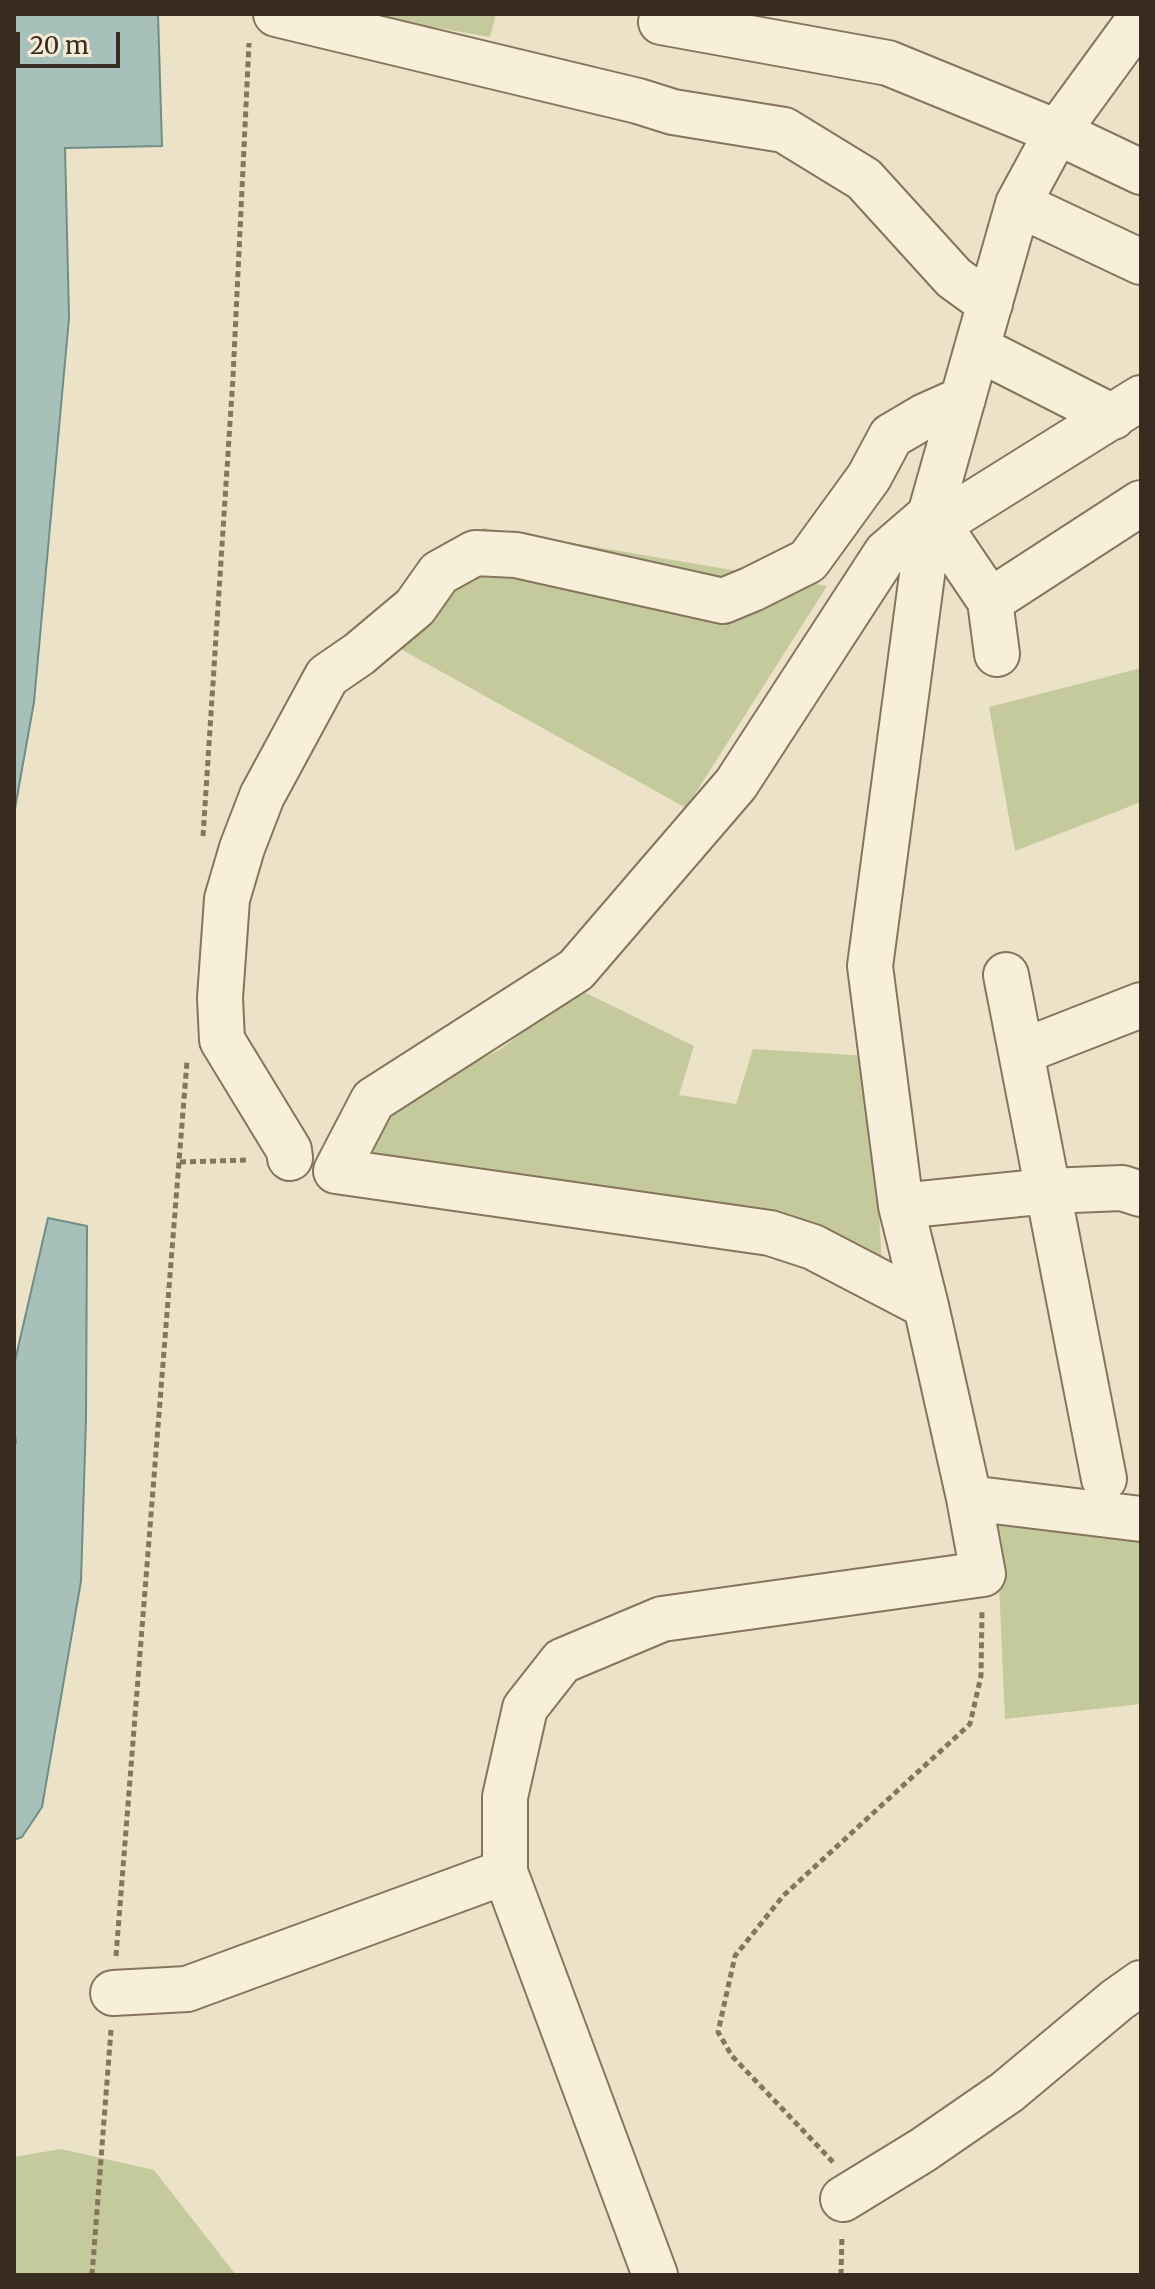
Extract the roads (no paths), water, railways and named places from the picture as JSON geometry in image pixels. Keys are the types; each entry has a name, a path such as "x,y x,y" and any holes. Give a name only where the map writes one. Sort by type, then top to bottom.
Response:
{"street":[{"path":"655,2275 505,1872 505,1797 525,1708 562,1661 662,1619 983,1574 969,1498 901,1206 870,966 932,523 1018,204 1057,132 1141,17"},
{"path":"262,22 638,101 673,112 784,130 864,179 954,278 990,304"},
{"path":"661,22 888,63 1057,132 1141,172"},
{"path":"1018,204 1141,262"},
{"path":"977,348 1127,407"},
{"path":"290,1158 289,1150 222,1040 220,998 227,899 262,796 327,676 359,654 415,607 439,573 475,553 516,555 723,601 752,589 808,561 869,477 891,436 963,399"},
{"path":"926,1306 813,1247 770,1233 336,1171 373,1100 576,970 736,784 886,553 1127,407"},
{"path":"990,601 1141,503"},
{"path":"932,523 990,601 997,654"},
{"path":"1006,975 1104,1479"},
{"path":"1021,1052 1141,1005"},
{"path":"901,1206 1048,1191 1122,1188 1141,1194"},
{"path":"969,1498 1141,1519"},
{"path":"113,1993 187,1989 505,1872"},
{"path":"843,2199 923,2150 1007,2092 1141,1983"}],"water":[{"path":"14,14 158,14 162,146 65,148 69,318 34,702 14,814"},
{"path":"48,1218 87,1226 81,1581 42,1807 22,1837 14,1840 14,1365"}]}
